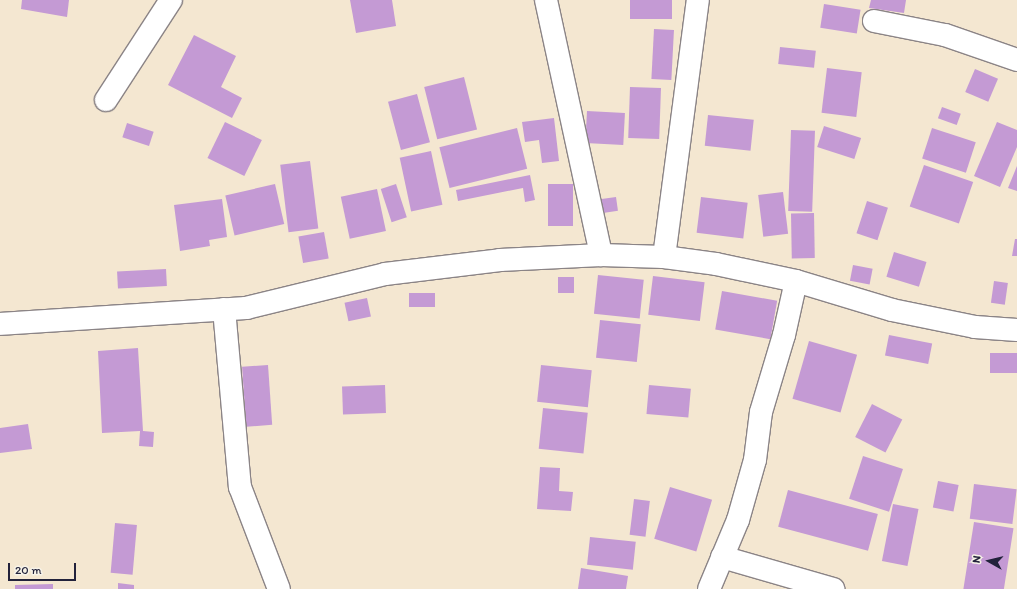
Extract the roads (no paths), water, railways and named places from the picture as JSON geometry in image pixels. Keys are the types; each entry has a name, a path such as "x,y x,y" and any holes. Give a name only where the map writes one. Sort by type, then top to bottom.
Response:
{"street":[{"path":"106,100 172,0"},
{"path":"546,0 601,255"},
{"path":"664,257 698,0"},
{"path":"874,21 945,35 1017,60"},
{"path":"0,324 246,308 385,274 515,258 601,255 664,257 716,264 796,281 892,310 975,327 1017,330"},
{"path":"709,589 738,520 755,460 761,412 784,336 796,281"},
{"path":"224,309 240,487 278,589"},
{"path":"722,557 833,589"}]}
